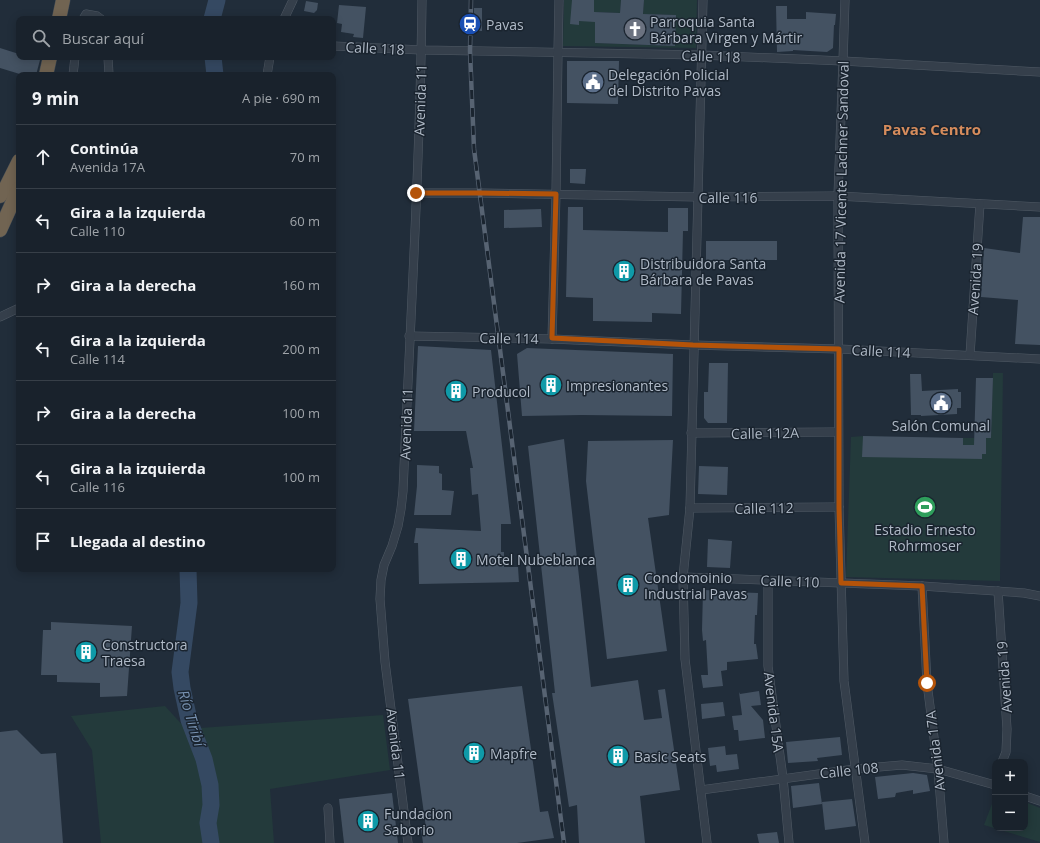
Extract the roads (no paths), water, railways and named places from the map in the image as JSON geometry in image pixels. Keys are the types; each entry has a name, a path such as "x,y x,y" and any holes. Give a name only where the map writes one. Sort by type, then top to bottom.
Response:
{"highway":[{"path":"60,16 63,0"},
{"path":"47,72 49,60"},
{"path":"0,196 16,167"},
{"path":"0,230 16,197"}],"street":[{"path":"285,16 293,0"},
{"name":"Avenida 11","path":"408,843 385,662 380,599 381,580 384,565 398,526 403,491 422,50 422,0"},
{"path":"552,338 559,0"},
{"path":"703,0 690,508 683,577 685,659 707,843"},
{"name":"Avenida 17 Vicente Lachner Sandoval","path":"845,0 838,196 839,507 844,681 865,843"},
{"name":"Calle 118","path":"336,46 422,50 701,55 1040,72"},
{"path":"73,72 75,60"},
{"path":"108,60 109,72"},
{"path":"268,72 270,60"},
{"name":"Calle 116","path":"416,193 698,197 838,196 1040,207"},
{"name":"Avenida 19","path":"970,355 980,204"},
{"path":"0,317 16,309"},
{"name":"Calle 114","path":"409,336 552,338 693,345 839,349 1040,359"},
{"name":"Calle 112A","path":"692,433 838,432"},
{"name":"Calle 112","path":"690,508 839,507"},
{"name":"Calle 110","path":"683,577 922,586 1024,593 1040,596"},
{"name":"Avenida 15A","path":"768,580 768,666 783,778 789,843"},
{"name":"Avenida 17A","path":"922,586 927,683 938,769 944,843"},
{"name":"Avenida 19","path":"998,591 1007,729 1006,752 1003,759"},
{"name":"Calle 108","path":"700,790 855,769 902,765 938,769 992,784"},
{"path":"1028,797 1040,801"},
{"path":"328,808 330,843"}],"waterway":[{"name":"Río Tiribí","path":"213,16 217,0"},
{"name":"Río Tiribí","path":"213,60 215,72"},
{"name":"Río Tiribí","path":"188,572 189,603 180,672 189,720 204,759 210,785 211,805 208,823 211,843"}],"railway":[{"path":"471,0 470,51 474,149 564,843"}],"place":[{"name":"Pavas","path":"470,24"},
{"name":"Parroquia Santa Bárbara Virgen y Mártir","path":"635,29"},
{"name":"Delegación Policial del Distrito Pavas","path":"593,82"},
{"name":"Distribuidora Santa Bárbara de Pavas","path":"624,271"},
{"name":"Impresionantes","path":"551,385"},
{"name":"Producol","path":"456,391"},
{"name":"Salón Comunal","path":"941,403"},
{"name":"Estadio Ernesto Rohrmoser","path":"925,507"},
{"name":"Motel Nubeblanca","path":"461,559"},
{"name":"Condomoinio Industrial Pavas","path":"628,585"},
{"name":"Constructora Traesa","path":"86,652"},
{"name":"Mapfre","path":"474,753"},
{"name":"Basic Seats","path":"618,756"},
{"name":"Fundacion Saborio","path":"368,821"}],"district":[{"name":"Pavas Centro","path":"932,129"}]}
